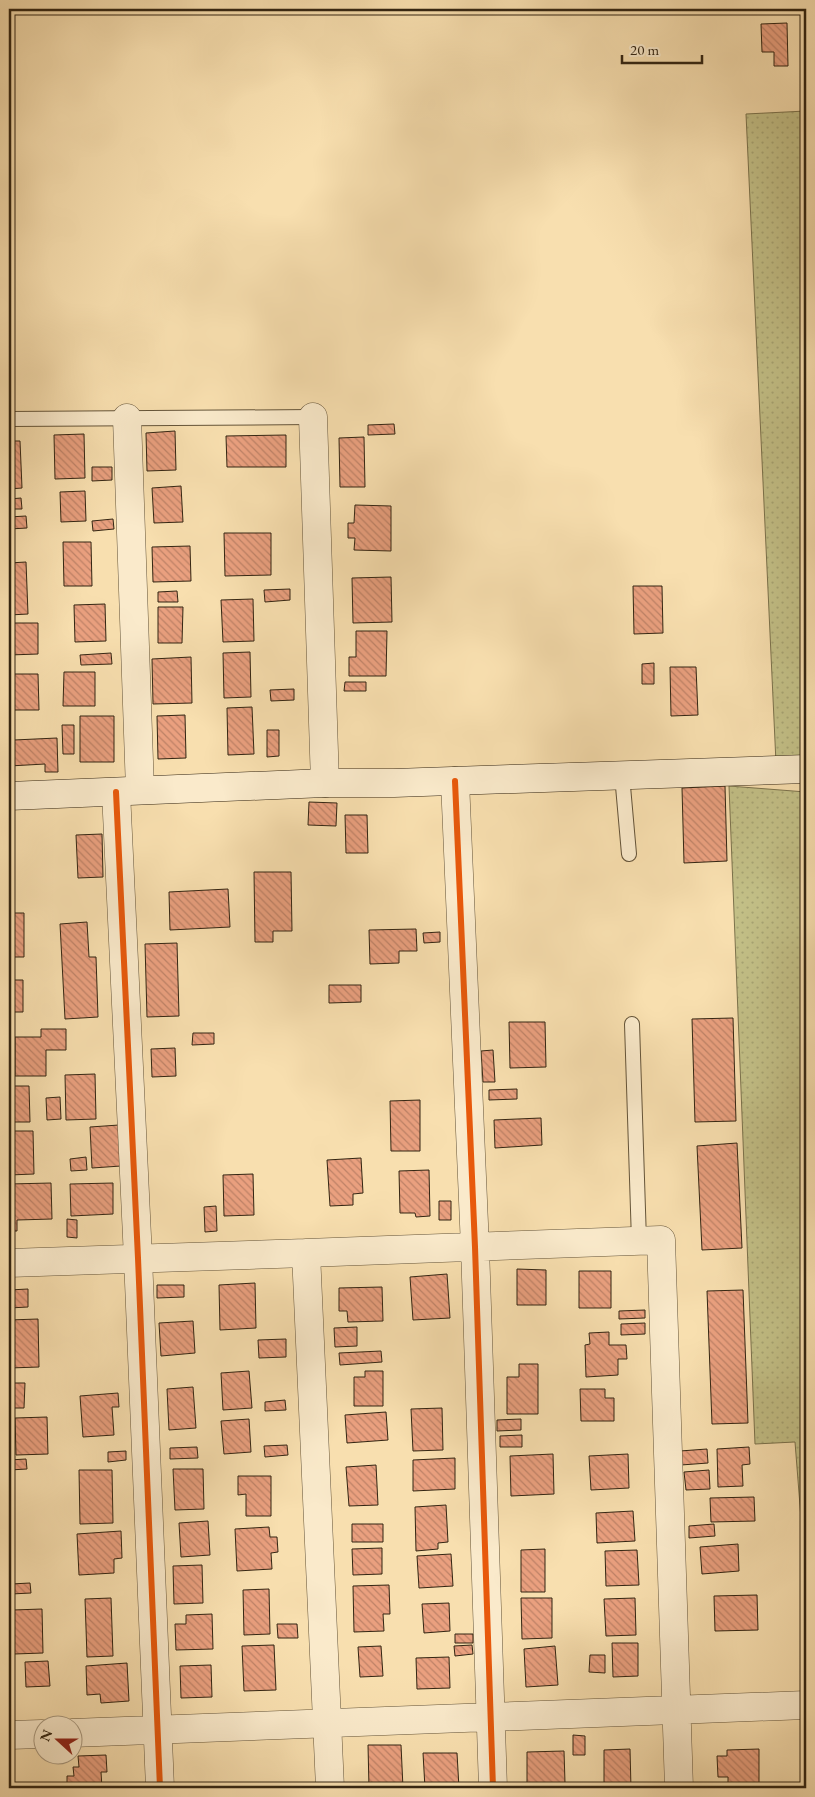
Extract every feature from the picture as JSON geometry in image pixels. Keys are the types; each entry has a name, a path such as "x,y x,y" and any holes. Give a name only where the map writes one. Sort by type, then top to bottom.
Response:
{"street":[{"path":"313,417 325,783"},
{"path":"127,418 128,791 138,1258 160,1788"},
{"path":"9,796 325,783 455,781 806,769"},
{"path":"455,781 475,1247 493,1788"},
{"path":"9,1263 661,1240 679,1788"},
{"path":"306,1253 330,1788"},
{"path":"82,1732 806,1705"},
{"path":"9,1735 32,1734"}],"lane":[{"path":"9,419 313,417"},
{"path":"622,775 629,854"},
{"path":"632,1024 639,1241"}],"shaded area":[{"path":"806,111 806,762 776,763 746,114"},
{"path":"729,786 806,792 806,1582 795,1442 755,1444"}],"building":[{"path":"748,9 784,9 784,13 748,13"},
{"path":"787,23 788,66 774,66 774,52 762,52 761,24"},
{"path":"394,424 395,434 368,435 368,425"},
{"path":"175,431 176,470 147,471 146,433"},
{"path":"84,434 85,478 55,479 54,435"},
{"path":"286,435 286,467 227,467 226,436"},
{"path":"364,437 365,487 340,487 339,438"},
{"path":"9,441 20,441 22,488 9,489"},
{"path":"92,467 112,467 112,480 92,481"},
{"path":"181,486 183,522 154,523 152,488"},
{"path":"85,491 86,521 61,522 60,492"},
{"path":"21,498 22,509 9,509 9,499"},
{"path":"355,505 391,506 391,551 354,550 355,538 348,538 348,523 354,523"},
{"path":"26,516 27,528 9,529 9,517"},
{"path":"113,519 114,529 93,531 92,521"},
{"path":"224,533 271,533 271,575 225,576"},
{"path":"63,542 91,542 92,586 64,586"},
{"path":"190,546 191,581 153,582 152,547"},
{"path":"26,562 28,614 9,615 9,563"},
{"path":"391,577 392,622 353,623 352,578"},
{"path":"633,586 662,586 663,633 634,634"},
{"path":"290,589 290,600 265,602 264,590"},
{"path":"177,591 178,602 158,602 158,592"},
{"path":"253,599 254,641 223,642 221,600"},
{"path":"105,604 106,641 75,642 74,605"},
{"path":"158,607 183,607 182,643 158,643"},
{"path":"9,623 38,623 38,654 9,655"},
{"path":"356,631 387,631 386,676 349,676 349,657 356,657"},
{"path":"250,652 251,697 224,698 223,653"},
{"path":"111,653 112,664 81,665 80,655"},
{"path":"191,657 192,703 153,704 152,659"},
{"path":"654,663 654,684 642,684 642,664"},
{"path":"670,667 696,667 698,715 671,716"},
{"path":"64,672 95,672 95,706 63,706"},
{"path":"9,674 38,674 39,710 9,710"},
{"path":"345,682 366,682 366,691 344,691"},
{"path":"294,689 294,700 271,701 270,690"},
{"path":"252,707 254,754 228,755 227,708"},
{"path":"185,715 186,758 158,759 157,716"},
{"path":"80,716 114,716 114,762 80,762"},
{"path":"62,725 74,725 74,754 63,754"},
{"path":"14,728 14,740 57,738 58,772 45,772 45,764 9,766 9,729"},
{"path":"267,730 279,730 279,756 267,757"},
{"path":"725,786 727,861 684,863 682,788"},
{"path":"309,802 337,803 336,826 308,825"},
{"path":"345,815 367,815 368,853 346,853"},
{"path":"102,834 103,877 78,878 76,835"},
{"path":"254,872 291,872 292,931 273,931 273,942 255,942"},
{"path":"228,889 230,927 170,930 169,892"},
{"path":"9,913 24,913 24,957 9,957"},
{"path":"87,922 89,957 96,957 98,1017 65,1019 60,924"},
{"path":"416,929 417,951 399,951 399,963 370,964 369,930"},
{"path":"440,932 440,942 424,943 423,933"},
{"path":"177,943 179,1016 147,1017 145,944"},
{"path":"9,980 23,980 23,1012 9,1012"},
{"path":"329,985 361,985 361,1002 329,1003"},
{"path":"733,1018 736,1121 695,1122 692,1019"},
{"path":"509,1022 545,1022 546,1067 510,1068"},
{"path":"41,1029 66,1029 66,1050 46,1050 46,1076 15,1076 15,1037 41,1037"},
{"path":"193,1033 214,1033 214,1044 192,1045"},
{"path":"175,1048 176,1076 152,1077 151,1049"},
{"path":"493,1050 495,1082 483,1082 481,1051"},
{"path":"95,1074 96,1119 66,1120 65,1075"},
{"path":"9,1086 29,1086 30,1122 9,1122"},
{"path":"517,1089 517,1099 489,1100 489,1090"},
{"path":"60,1097 61,1119 47,1120 46,1098"},
{"path":"420,1100 420,1151 391,1151 390,1101"},
{"path":"541,1118 542,1145 495,1148 494,1120"},
{"path":"119,1125 121,1166 92,1168 90,1127"},
{"path":"9,1131 33,1131 34,1174 9,1175"},
{"path":"737,1143 742,1248 702,1250 697,1146"},
{"path":"86,1157 87,1170 71,1171 70,1159"},
{"path":"361,1158 363,1193 353,1194 353,1205 330,1206 327,1160"},
{"path":"429,1170 430,1216 416,1217 415,1213 400,1213 399,1171"},
{"path":"253,1174 254,1215 224,1216 223,1175"},
{"path":"51,1183 52,1219 17,1220 17,1231 9,1231 9,1184"},
{"path":"113,1183 113,1214 71,1216 70,1184"},
{"path":"439,1201 451,1201 451,1220 439,1220"},
{"path":"216,1206 217,1231 205,1232 204,1207"},
{"path":"67,1219 77,1220 77,1238 67,1237"},
{"path":"517,1269 546,1270 546,1305 517,1305"},
{"path":"579,1271 611,1271 611,1308 579,1308"},
{"path":"447,1274 450,1318 413,1320 410,1277"},
{"path":"255,1283 256,1328 220,1330 219,1285"},
{"path":"157,1285 184,1285 184,1297 157,1298"},
{"path":"382,1287 383,1321 348,1322 347,1311 339,1311 339,1288"},
{"path":"28,1289 28,1307 9,1308 9,1290"},
{"path":"743,1290 748,1423 712,1424 707,1291"},
{"path":"645,1310 645,1318 619,1319 619,1311"},
{"path":"38,1319 39,1367 9,1368 9,1320"},
{"path":"193,1321 195,1353 161,1356 159,1323"},
{"path":"645,1323 645,1334 621,1335 621,1324"},
{"path":"357,1327 357,1346 335,1347 334,1328"},
{"path":"609,1332 609,1345 626,1345 627,1359 618,1359 618,1375 586,1377 585,1345 590,1344 589,1333"},
{"path":"286,1339 286,1357 259,1358 258,1340"},
{"path":"381,1351 382,1362 340,1365 339,1353"},
{"path":"519,1364 538,1364 538,1414 507,1414 507,1377 519,1377"},
{"path":"249,1371 252,1408 223,1410 221,1373"},
{"path":"365,1371 383,1371 383,1406 354,1406 354,1377 365,1377"},
{"path":"9,1383 25,1383 24,1408 9,1408"},
{"path":"193,1387 196,1428 169,1430 167,1389"},
{"path":"580,1389 605,1389 605,1398 614,1398 614,1421 581,1421"},
{"path":"118,1393 119,1407 112,1407 114,1435 83,1437 80,1396"},
{"path":"285,1400 286,1410 265,1411 265,1402"},
{"path":"442,1408 443,1450 413,1451 411,1409"},
{"path":"386,1412 388,1440 347,1443 345,1415"},
{"path":"47,1417 48,1454 16,1455 15,1418"},
{"path":"249,1419 251,1452 224,1454 221,1421"},
{"path":"521,1419 521,1430 497,1431 497,1420"},
{"path":"522,1435 522,1447 500,1447 500,1436"},
{"path":"287,1445 288,1455 265,1457 264,1446"},
{"path":"197,1447 198,1458 170,1459 170,1448"},
{"path":"749,1447 750,1464 742,1465 743,1486 718,1487 717,1449"},
{"path":"707,1449 708,1463 681,1465 680,1451"},
{"path":"126,1451 126,1460 108,1462 108,1452"},
{"path":"553,1454 554,1494 511,1496 510,1456"},
{"path":"628,1454 629,1488 591,1490 589,1456"},
{"path":"455,1458 455,1489 413,1491 413,1460"},
{"path":"26,1459 27,1469 9,1470 9,1460"},
{"path":"376,1465 378,1505 349,1506 346,1467"},
{"path":"173,1469 203,1469 204,1509 175,1510"},
{"path":"79,1470 112,1470 113,1523 80,1524"},
{"path":"709,1470 710,1489 686,1490 684,1472"},
{"path":"238,1476 271,1476 271,1516 246,1516 246,1494 238,1495"},
{"path":"754,1497 755,1521 711,1522 710,1498"},
{"path":"446,1505 448,1542 438,1543 438,1549 416,1551 415,1507"},
{"path":"633,1511 635,1541 597,1543 596,1513"},
{"path":"208,1521 210,1555 181,1557 179,1523"},
{"path":"352,1524 383,1524 383,1542 352,1542"},
{"path":"714,1524 715,1536 689,1538 689,1526"},
{"path":"269,1527 270,1537 277,1537 278,1552 271,1553 272,1569 237,1571 235,1529"},
{"path":"121,1531 122,1558 114,1559 114,1573 79,1575 77,1534"},
{"path":"738,1544 739,1571 702,1574 700,1547"},
{"path":"382,1548 382,1574 353,1575 352,1549"},
{"path":"545,1549 545,1592 521,1592 521,1550"},
{"path":"637,1550 639,1585 606,1586 605,1551"},
{"path":"451,1554 453,1586 419,1588 417,1556"},
{"path":"202,1565 203,1603 174,1604 173,1566"},
{"path":"30,1583 31,1593 11,1594 11,1584"},
{"path":"389,1585 390,1614 383,1614 384,1631 354,1632 353,1586"},
{"path":"269,1589 270,1634 244,1635 243,1590"},
{"path":"757,1595 758,1630 715,1631 714,1596"},
{"path":"111,1598 113,1656 87,1657 85,1599"},
{"path":"521,1598 552,1598 552,1638 522,1639"},
{"path":"635,1598 636,1635 606,1636 604,1599"},
{"path":"449,1603 450,1631 424,1633 422,1604"},
{"path":"42,1609 43,1653 14,1654 13,1610"},
{"path":"212,1614 213,1649 176,1650 175,1624 186,1624 186,1615"},
{"path":"277,1624 297,1624 298,1638 278,1638"},
{"path":"455,1634 473,1634 473,1643 455,1643"},
{"path":"612,1643 638,1643 638,1676 613,1677"},
{"path":"274,1645 276,1690 244,1691 242,1646"},
{"path":"472,1645 473,1654 455,1656 454,1646"},
{"path":"381,1646 383,1676 360,1677 358,1647"},
{"path":"555,1646 558,1685 526,1687 524,1649"},
{"path":"590,1655 605,1655 605,1673 589,1672"},
{"path":"449,1657 450,1688 417,1689 416,1658"},
{"path":"48,1661 50,1686 26,1687 25,1662"},
{"path":"127,1663 129,1701 101,1703 100,1694 87,1695 86,1666"},
{"path":"211,1665 212,1697 181,1698 180,1666"},
{"path":"573,1735 585,1736 585,1755 573,1755"},
{"path":"368,1745 401,1745 403,1788 369,1788"},
{"path":"630,1749 631,1788 604,1788 604,1750"},
{"path":"759,1749 759,1784 728,1785 728,1777 718,1777 717,1756 727,1756 727,1750"},
{"path":"564,1751 565,1783 527,1785 527,1752"},
{"path":"423,1753 457,1753 459,1788 425,1788"},
{"path":"106,1755 107,1772 101,1772 102,1788 67,1788 67,1776 74,1776 73,1767 79,1767 79,1764 82,1764 82,1756"}],"cycle path":[{"path":"455,781 475,1247 493,1788"},
{"path":"116,792 160,1788"}]}
